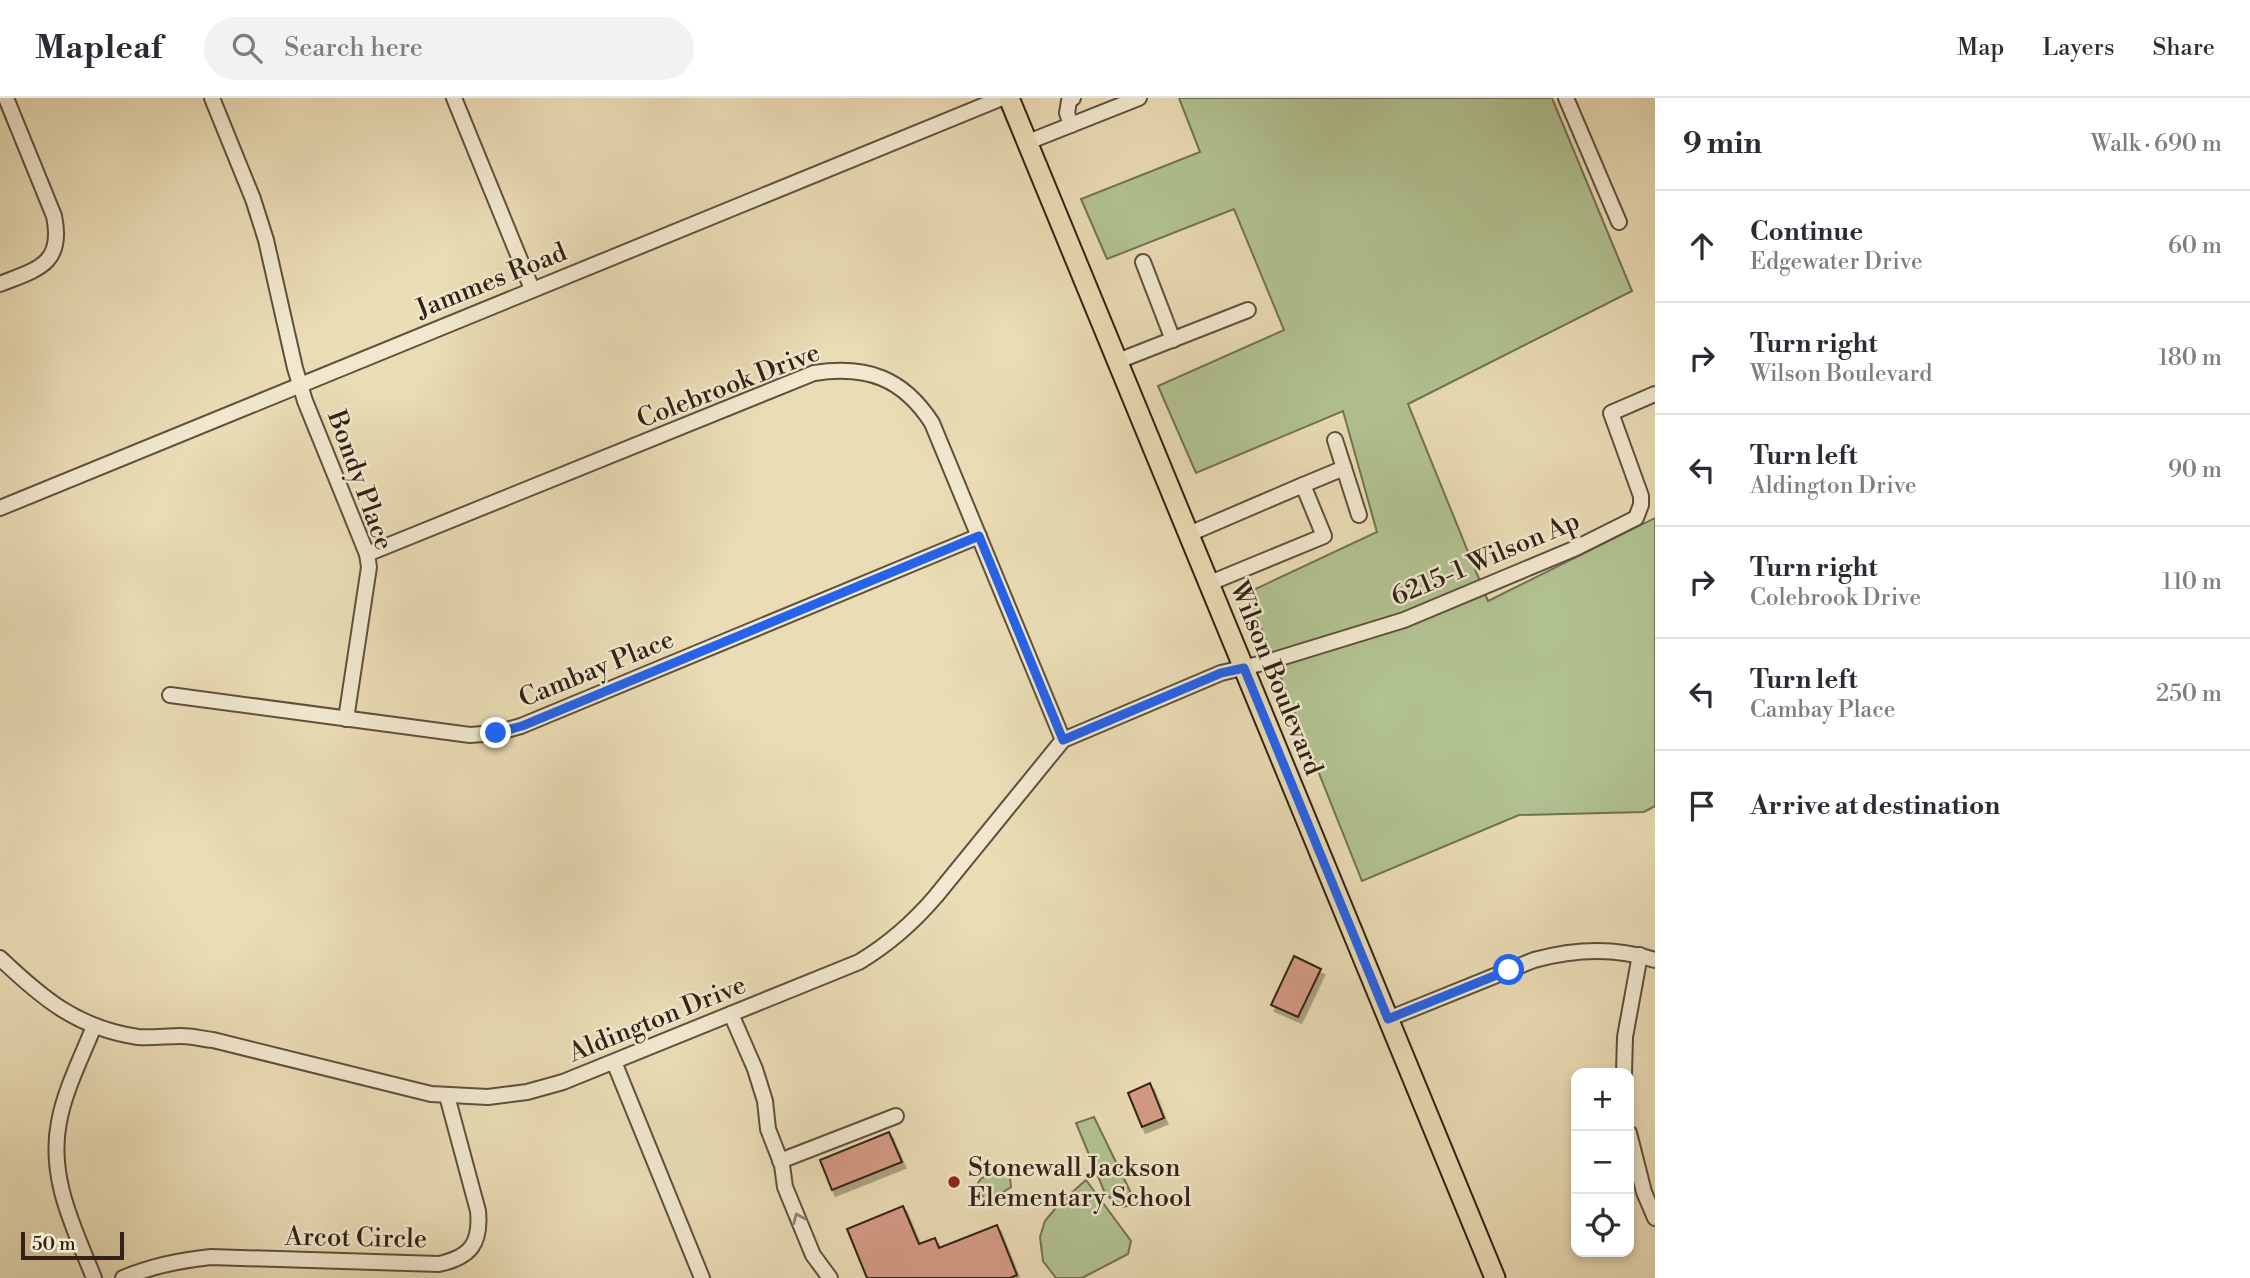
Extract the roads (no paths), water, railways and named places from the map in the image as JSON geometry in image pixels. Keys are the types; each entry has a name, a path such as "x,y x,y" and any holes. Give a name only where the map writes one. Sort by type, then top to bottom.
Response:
{"main road":[{"name":"Wilson Boulevard","path":"1009,98 1495,1278"}],"street":[{"path":"0,284 38,269 50,260 57,247 58,232 6,98"},
{"name":"Bondy Place","path":"212,98 253,199 266,240 300,385 367,554 369,566 346,719"},
{"path":"454,98 532,289"},
{"name":"Jammes Road","path":"0,508 1002,98"},
{"path":"1071,125 1067,113 1069,101 1073,98"},
{"path":"1566,98 1619,222"},
{"path":"1028,142 1130,100"},
{"path":"1143,262 1172,340"},
{"path":"1118,361 1248,310"},
{"name":"Colebrook Drive","path":"367,554 814,373 839,369 859,371 902,388 920,405 932,423 1063,740"},
{"name":"6215-1 Wilson Ap","path":"1244,668 1404,620 1576,548 1636,518 1641,496 1611,413 1655,394"},
{"path":"1335,440 1359,515"},
{"path":"1189,534 1344,468"},
{"path":"1210,583 1324,536 1303,485"},
{"name":"Cambay Place","path":"170,695 470,735 496,733 522,726 979,536"},
{"name":"Aldington Drive","path":"0,958 36,992 59,1009 94,1026 140,1037 185,1036 213,1040 406,1089 447,1096 488,1097 527,1092 564,1082 859,962 915,920 1063,740 1221,673 1244,668"},
{"path":"1388,1019 1554,954 1617,951 1655,960"},
{"path":"1624,1068 1625,1037 1640,955"},
{"path":"731,1014 755,1069 765,1101 768,1129 780,1161 785,1187 813,1255 830,1278"},
{"path":"94,1026 64,1103 58,1123 56,1148 58,1175 65,1206 94,1278"},
{"path":"614,1062 702,1278"},
{"name":"Arcot Circle","path":"123,1278 171,1262 211,1258 439,1264 465,1254 475,1243 480,1228 478,1211 447,1096"},
{"path":"780,1161 896,1116"},
{"path":"1634,1153 1655,1218"}],"place":[{"name":"Stonewall Jackson Elementary School","path":"954,1182"}]}
